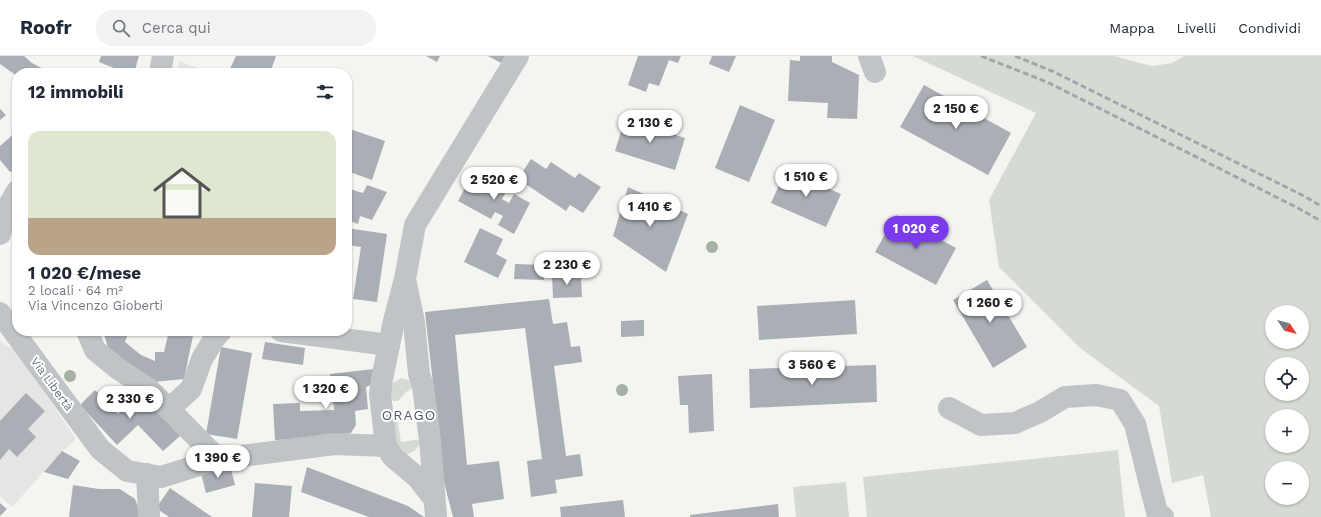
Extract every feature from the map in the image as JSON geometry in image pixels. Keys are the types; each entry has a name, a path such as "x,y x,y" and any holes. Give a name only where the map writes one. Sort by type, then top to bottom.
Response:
{"street":[{"path":"161,68 163,56"},
{"path":"435,508 418,478 389,452 380,394 382,379 405,279 415,225 518,56"},
{"path":"0,234 5,212 12,200"},
{"path":"405,279 414,322 419,374 423,386 430,440 435,508"},
{"name":"Via Libertà","path":"0,313 12,329"},
{"name":"Via Libertà","path":"17,336 100,449 127,471 161,477 218,459 335,444 389,452 405,462 416,461 424,454 430,440"},
{"path":"89,336 95,350 117,368 150,390 218,459"},
{"path":"169,409 192,389 202,359 217,336"},
{"path":"320,336 389,345"},
{"path":"382,379 390,368 400,363 411,366 419,374"},
{"path":"949,408 982,425 1008,424 1015,423 1040,412 1065,397 1096,395 1120,400 1135,424 1157,512 1163,517"},
{"path":"147,474 149,517"}],"shaded area":[{"path":"913,56 1114,56 1152,66 1172,63 1184,56 1321,56 1321,517 1211,517 1203,475 1172,483 1159,406 1080,348 999,267 989,200 1036,113"},
{"path":"179,61 197,68 178,68"},
{"path":"0,341 18,353 76,439 62,451 12,507 0,496"},
{"path":"401,378 409,380 416,386 406,392 398,401 393,401 388,395 391,384"},
{"path":"397,417 401,442 422,439 415,451 411,453 403,454 396,448 390,419"},
{"path":"1118,450 1125,517 867,517 863,477"},
{"path":"846,482 849,517 796,517 793,487"}],"building":[{"path":"0,56 24,56 32,63 42,68 12,68 12,72 0,64"},
{"path":"101,56 139,56 135,68 114,68 99,62"},
{"path":"236,56 276,56 272,68 230,68"},
{"path":"426,56 440,56 437,62"},
{"path":"488,56 505,56 501,63"},
{"path":"638,56 681,56 678,63 669,60 659,86 649,83 646,92 628,85"},
{"path":"712,56 736,56 729,72 709,64"},
{"path":"800,56 832,56 832,62 859,75 857,119 827,118 828,103 788,101 790,60 800,61"},
{"path":"924,85 1011,133 988,175 900,127"},
{"path":"740,105 775,120 749,182 715,168"},
{"path":"0,109 6,115 0,120"},
{"path":"625,119 685,138 675,170 615,151"},
{"path":"352,130 385,141 372,180 352,173"},
{"path":"12,135 12,171 10,172 0,160 0,146"},
{"path":"531,159 546,169 551,162 575,178 579,173 601,187 583,213 570,205 566,211 518,179"},
{"path":"786,170 841,194 826,227 771,203"},
{"path":"474,171 508,188 502,199 509,203 514,194 530,203 514,234 498,225 503,216 495,212 491,219 458,201"},
{"path":"367,185 387,192 372,220 360,216 358,224 352,222 352,190 363,193"},
{"path":"628,187 688,214 666,272 613,236"},
{"path":"896,215 956,248 936,285 875,252"},
{"path":"480,228 503,239 496,254 507,260 498,278 464,262"},
{"path":"352,229 387,234 377,302 353,299 361,247 352,246"},
{"path":"515,264 544,265 544,280 514,279"},
{"path":"552,275 581,275 582,297 553,298"},
{"path":"987,280 1027,347 993,368 953,300"},
{"path":"549,299 553,324 567,322 571,347 580,346 582,362 554,366 566,456 580,454 583,476 555,480 557,493 531,497 527,461 542,459 525,328 455,335 467,465 499,461 504,499 472,504 474,517 453,517 444,482 425,312"},
{"path":"855,300 857,334 759,340 757,306"},
{"path":"644,320 644,336 621,337 621,321"},
{"path":"104,336 127,336 125,342 141,355 155,361 155,352 164,352 168,336 193,336 184,379 153,382 108,348"},
{"path":"265,342 305,348 303,365 262,359"},
{"path":"221,347 252,353 237,439 206,434"},
{"path":"876,365 877,402 750,408 749,369"},
{"path":"374,369 375,383 366,387 368,409 355,411 356,425 351,433 301,439 275,440 273,404 300,403 300,411 334,410 330,374"},
{"path":"712,374 714,431 689,433 688,405 680,405 678,376"},
{"path":"95,390 118,414 141,393 180,436 163,451 138,425 117,445 80,405"},
{"path":"26,393 45,411 28,429 36,437 17,457 9,449 0,460 0,421"},
{"path":"62,451 80,461 68,479 44,472"},
{"path":"230,465 235,485 206,493 201,473"},
{"path":"307,467 408,506 424,517 369,517 301,492"},
{"path":"255,483 292,486 289,517 252,517"},
{"path":"73,485 99,489 120,489 135,499 140,517 69,517"},
{"path":"170,488 212,517 169,517 156,508"},
{"path":"623,500 625,517 561,517 560,507"},
{"path":"0,503 7,509 0,516"},
{"path":"778,504 779,517 690,517 690,515"}],"railway":[{"path":"981,56 1047,82 1321,221"},
{"path":"1015,56 1052,71 1302,195 1321,206"}],"district":[{"name":"ORAGO","path":"409,415"}]}
